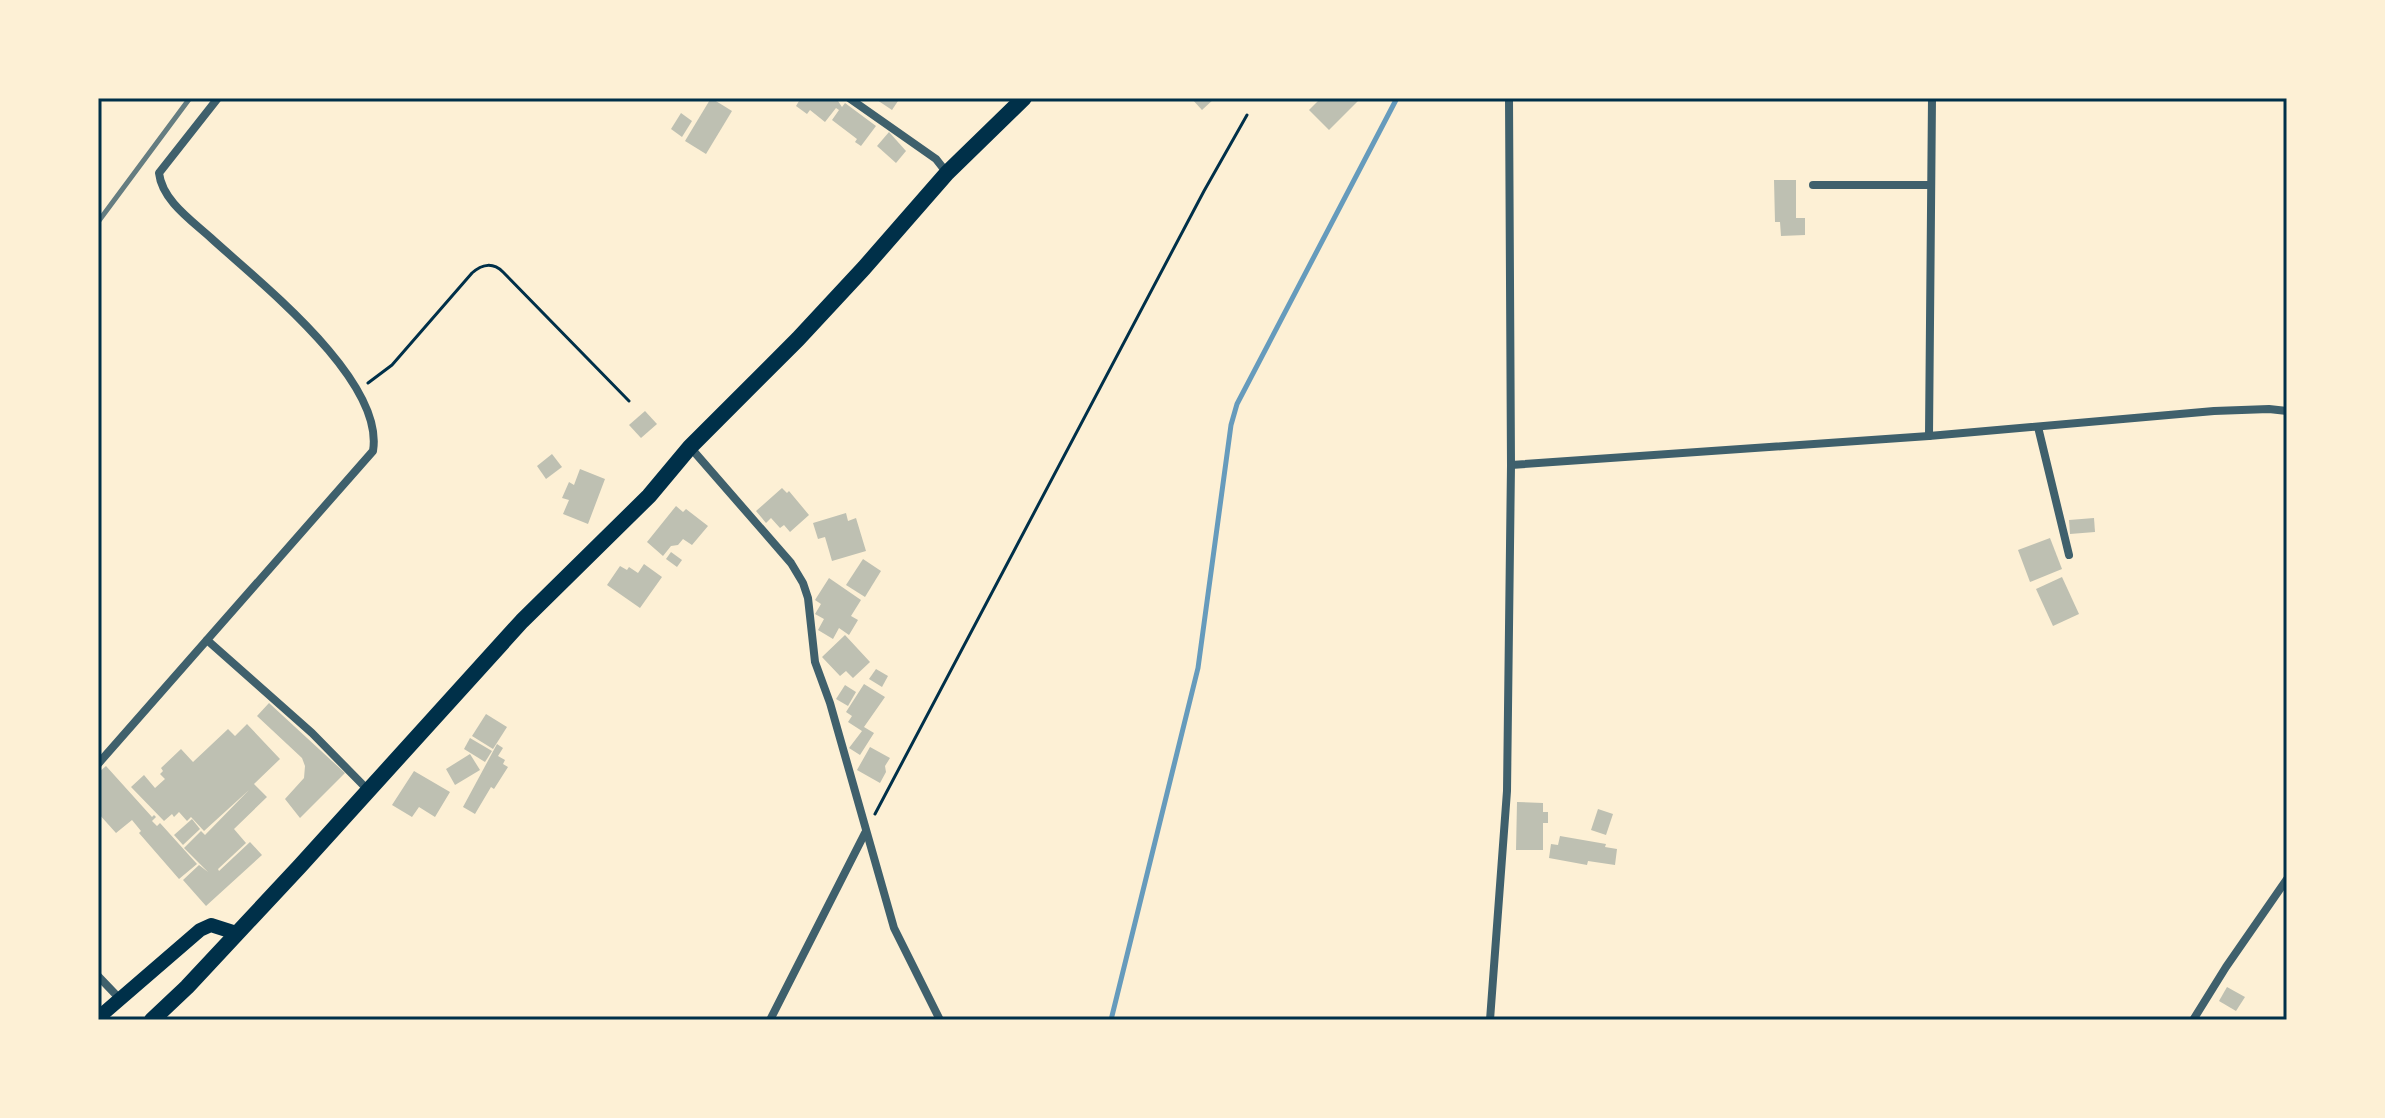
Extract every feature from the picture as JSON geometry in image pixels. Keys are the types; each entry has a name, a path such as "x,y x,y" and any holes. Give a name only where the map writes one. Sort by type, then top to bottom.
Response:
{"highway":[{"path":"152,1020 300,866 522,621 649,496 690,447 809,327 947,173 1024,98"}],"main road":[{"path":"98,1018 200,930 211,925 236,933"}],"street":[{"path":"98,764 373,451 373,434 357,389 308,327 181,211 160,186 159,173 218,98"},
{"path":"849,98 936,159 947,173"},
{"path":"1490,1020 1507,791 1511,465 1509,98"},
{"path":"1929,436 1932,98"},
{"path":"1813,185 1931,185"},
{"path":"1511,465 1929,436 2214,411 2287,411"},
{"path":"2038,427 2069,555"},
{"path":"690,447 791,563 803,583 808,598 815,662 830,703 894,928 940,1020"},
{"path":"207,640 312,733 367,789"},
{"path":"770,1020 866,832"},
{"path":"2193,1020 2287,879"},
{"path":"98,976 120,999"}],"path":[{"path":"866,832 1247,115"},
{"path":"357,389 392,365 472,273 489,265 497,266 629,401"}],"building":[{"path":"711,98 732,111 706,154 685,141"},
{"path":"794,98 836,98 842,107 845,103 876,126 861,146 855,142 857,139 832,120 839,110 836,108 825,122 810,110 807,114 796,106 799,101"},
{"path":"874,98 900,98 892,110"},
{"path":"1191,98 1215,98 1202,110"},
{"path":"1321,98 1359,100 1329,130 1309,110"},
{"path":"681,113 692,121 682,137 671,129"},
{"path":"889,132 906,151 896,163 877,146"},
{"path":"1774,180 1796,180 1796,218 1805,218 1805,235 1781,236 1780,222 1775,222"},
{"path":"645,411 657,424 641,438 629,425"},
{"path":"552,454 562,467 546,479 537,466"},
{"path":"580,469 605,479 588,524 563,514 569,500 562,498 569,482 574,485"},
{"path":"782,488 787,493 789,491 809,515 790,532 784,525 780,528 771,518 766,523 756,511"},
{"path":"676,506 683,512 686,509 708,526 692,545 683,539 678,545 671,546 663,556 647,542"},
{"path":"846,513 848,521 856,518 866,551 832,561 825,537 818,539 813,523"},
{"path":"2094,518 2095,532 2070,534 2069,520"},
{"path":"2050,538 2062,569 2030,582 2018,550"},
{"path":"671,552 682,560 677,567 666,559"},
{"path":"863,559 881,571 865,597 846,585"},
{"path":"644,564 662,577 640,608 607,585 620,566 638,573"},
{"path":"2062,577 2079,614 2053,626 2036,589"},
{"path":"829,578 861,600 851,616 858,620 849,635 839,628 833,639 818,630 824,619 815,614 821,604 815,600"},
{"path":"845,635 870,662 853,678 846,671 840,676 822,657"},
{"path":"876,669 888,676 882,687 869,679"},
{"path":"864,684 885,697 864,727 874,733 860,755 849,748 862,731 848,722 852,716 846,712"},
{"path":"845,685 856,692 848,706 836,699"},
{"path":"269,703 345,773 300,818 285,799 304,778 305,766 302,758 257,716"},
{"path":"486,714 507,727 493,749 472,736"},
{"path":"247,724 280,759 254,784 267,797 234,829 246,843 218,869 250,842 262,855 206,906 183,880 199,865 208,872 184,848 201,831 205,835 249,790 204,831 191,817 187,821 179,812 164,821 131,787 144,775 155,788 165,779 160,774 163,771 161,768 181,749 193,762 228,729 235,736"},
{"path":"470,738 492,751 485,762 464,749"},
{"path":"497,744 503,748 498,756 505,760 503,764 508,767 494,789 491,787 475,814 463,807"},
{"path":"870,747 890,758 880,783 857,770"},
{"path":"470,754 480,770 455,785 446,769"},
{"path":"106,766 152,817 156,817 152,821 157,826 160,823 197,864 179,879 139,833 141,831 132,820 116,833 98,813 98,773"},
{"path":"414,771 450,792 435,817 419,807 412,817 392,805"},
{"path":"1517,802 1543,803 1543,812 1548,812 1548,823 1543,823 1543,850 1516,850"},
{"path":"1598,809 1613,814 1606,835 1591,830"},
{"path":"192,819 200,829 183,845 174,835"},
{"path":"1560,836 1606,844 1605,847 1617,849 1615,865 1588,861 1587,865 1549,858 1551,844 1558,845"},
{"path":"2227,987 2245,997 2236,1011 2219,1001"}],"waterway":[{"path":"1111,1020 1198,668 1231,425 1237,404 1397,98"}],"railway":[{"path":"98,222 190,98"}]}
